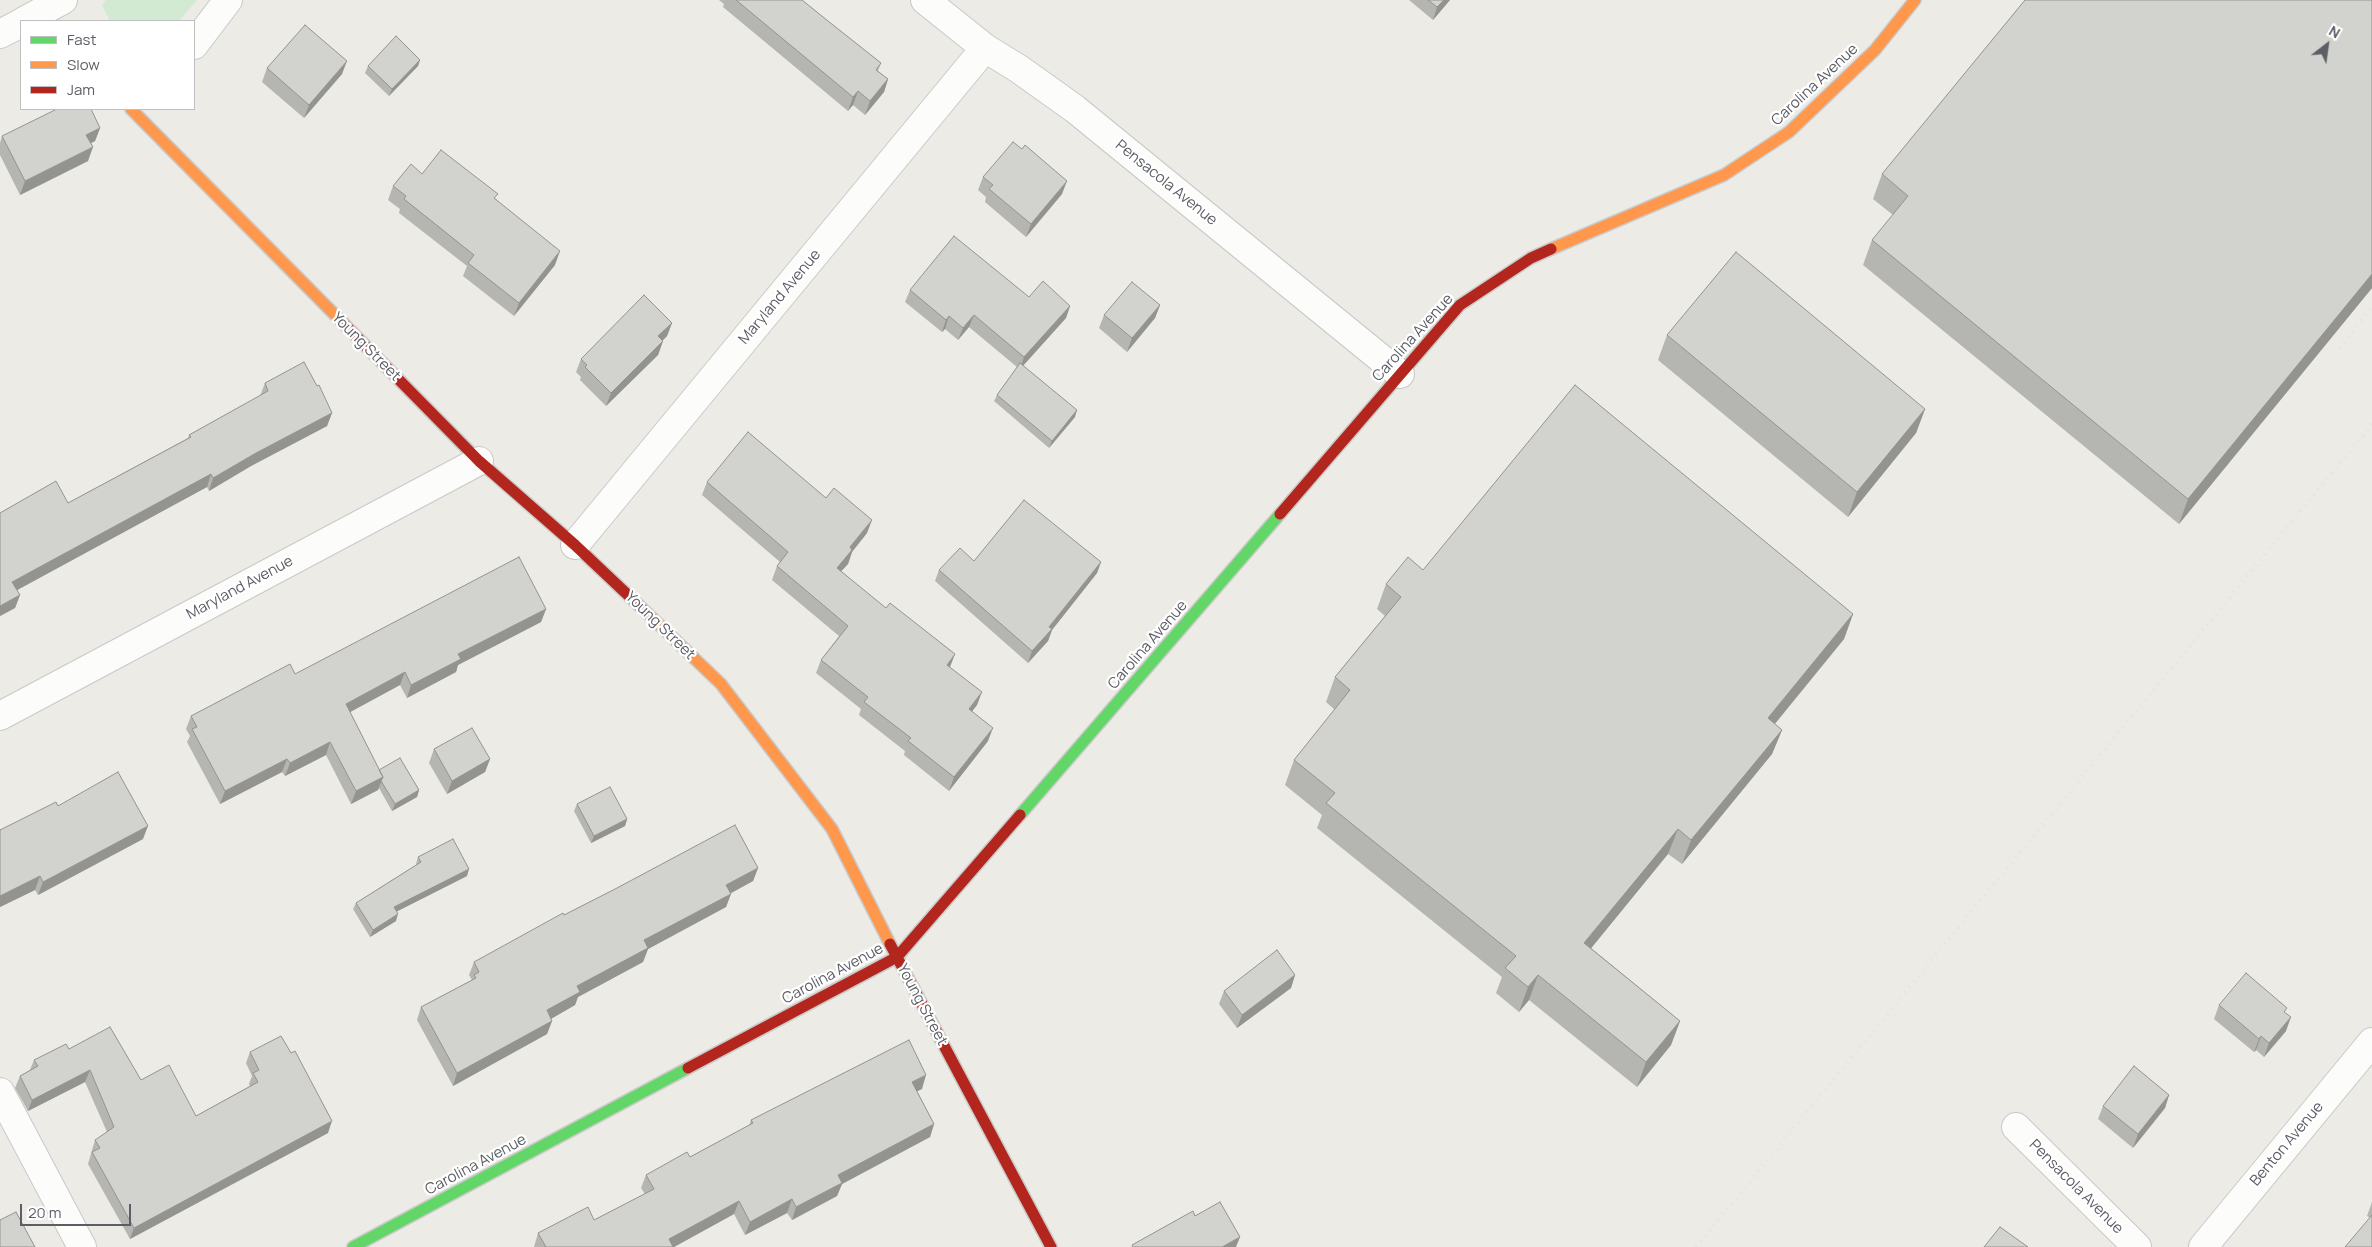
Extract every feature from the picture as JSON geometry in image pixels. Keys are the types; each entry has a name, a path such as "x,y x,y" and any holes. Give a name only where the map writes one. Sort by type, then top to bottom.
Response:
{"street":[{"path":"195,44 228,0"},
{"name":"Pensacola Avenue","path":"925,0 984,48 1019,69 1075,108 1400,374"},
{"name":"Carolina Avenue","path":"353,1247 897,957 1460,305 1530,258 1724,174 1795,128 1875,50 1915,0"},
{"path":"28,20 59,9"},
{"path":"0,34 20,23"},
{"name":"Maryland Avenue","path":"576,545 984,48"},
{"name":"Young Street","path":"138,112 479,461 576,545 721,684 832,829 897,957 1051,1247"},
{"name":"Maryland Avenue","path":"0,716 479,461"},
{"name":"Benton Avenue","path":"2203,1247 2372,1042"},
{"path":"0,1092 82,1247"},
{"name":"Pensacola Avenue","path":"2016,1127 2137,1247"}],"green space":[{"path":"106,0 197,0 180,20 110,20 102,5"}],"building":[{"path":"736,0 802,0 881,63 876,70 888,79 870,101 858,91 853,97"},
{"path":"1428,0 1444,0 1437,7"},
{"path":"2025,0 2372,0 2372,274 2188,499 1872,240 1908,196 1882,174"},
{"path":"305,25 347,61 309,105 267,68"},
{"path":"396,36 420,60 392,89 368,66"},
{"path":"55,110 91,110 100,128 86,135 93,147 25,181 2,136"},
{"path":"1013,142 1022,149 1025,145 1067,181 1031,224 989,189 993,185 983,177"},
{"path":"441,150 498,194 494,198 560,251 519,303 468,263 474,255 404,199 406,196 393,186 411,164 422,174"},
{"path":"954,236 1029,297 1043,281 1070,306 1024,357 974,315 963,328 949,316 946,320 910,290"},
{"path":"1736,252 1925,409 1857,492 1667,335"},
{"path":"1132,282 1160,305 1132,338 1104,315"},
{"path":"644,295 672,323 658,336 663,341 611,393 585,367 587,365 581,359"},
{"path":"304,362 317,386 319,385 332,413 213,478 211,474 12,582 20,595 0,606 0,513 56,481 68,503 191,437 189,435 268,391 265,383"},
{"path":"1020,363 1077,410 1052,441 997,395"},
{"path":"1575,385 1853,614 1768,718 1782,730 1691,840 1678,829 1584,943 1680,1021 1646,1062 1538,975 1528,987 1505,968 1516,956 1326,803 1335,793 1294,760 1350,690 1335,677 1401,597 1386,584 1408,557 1423,570"},
{"path":"748,432 826,498 834,488 872,520 850,547 852,550 837,568 886,608 890,603 955,654 947,665 982,692 969,709 993,728 954,777 908,741 911,738 864,702 868,697 821,660 848,626 777,566 788,552 707,482"},
{"path":"1024,500 1101,562 1049,627 1052,629 1032,651 939,570 960,548 974,561"},
{"path":"519,557 546,609 458,654 461,659 411,685 405,672 346,704 383,777 356,791 330,742 290,763 287,759 225,791 192,729 197,727 191,716 290,664 295,674"},
{"path":"472,728 490,759 452,781 434,749"},
{"path":"400,758 419,790 395,804 381,781 383,777 379,770"},
{"path":"118,772 148,826 43,882 40,876 0,896 0,830 56,802 58,806"},
{"path":"610,787 627,819 594,836 577,804"},
{"path":"735,825 758,868 726,885 731,894 644,940 648,948 577,986 580,992 547,1010 552,1021 457,1073 421,1007 476,978 474,975 479,972 474,962 563,913 564,915 617,888"},
{"path":"453,839 469,869 394,907 398,914 373,930 356,903 421,862 418,857"},
{"path":"1277,950 1295,975 1242,1015 1224,991"},
{"path":"2246,973 2287,1008 2284,1012 2291,1017 2269,1043 2261,1036 2259,1039 2219,1005"},
{"path":"110,1027 141,1080 169,1065 196,1116 258,1082 253,1073 259,1070 250,1052 281,1036 291,1053 295,1051 332,1121 134,1228 92,1152 100,1148 95,1140 114,1127 90,1070 32,1100 20,1076 38,1066 34,1060 66,1044 69,1049"},
{"path":"909,1040 926,1075 912,1082 934,1124 838,1175 842,1183 796,1207 792,1199 750,1222 739,1201 669,1239 673,1247 546,1247 538,1233 588,1207 594,1220 654,1189 646,1175 687,1152 690,1157 753,1123 751,1120"},
{"path":"2134,1066 2169,1095 2138,1134 2103,1106"},
{"path":"1220,1202 1240,1237 1222,1247 1133,1247 1132,1245 1193,1211 1195,1216"},
{"path":"16,1212 35,1247 0,1247 0,1220"},
{"path":"2372,1215 2372,1247 2345,1247"},
{"path":"2000,1227 2028,1247 1984,1247"}],"railway":[{"path":"2339,348 2372,307"},
{"path":"1696,1247 2372,424"}],"traffic: fast":[{"path":"1020,815 1280,514"},
{"path":"353,1247 688,1068"}],"traffic: slow":[{"path":"1551,249 1724,175 1789,132 1875,50 1915,0"},
{"path":"132,110 343,323"},
{"path":"648,614 721,684 832,829 890,944"}],"traffic: jam":[{"path":"1280,514 1460,305 1531,258 1551,249"},
{"path":"343,323 479,461 575,545 648,614"},
{"path":"688,1068 897,957 1020,815"},
{"path":"890,944 1051,1247"}]}
